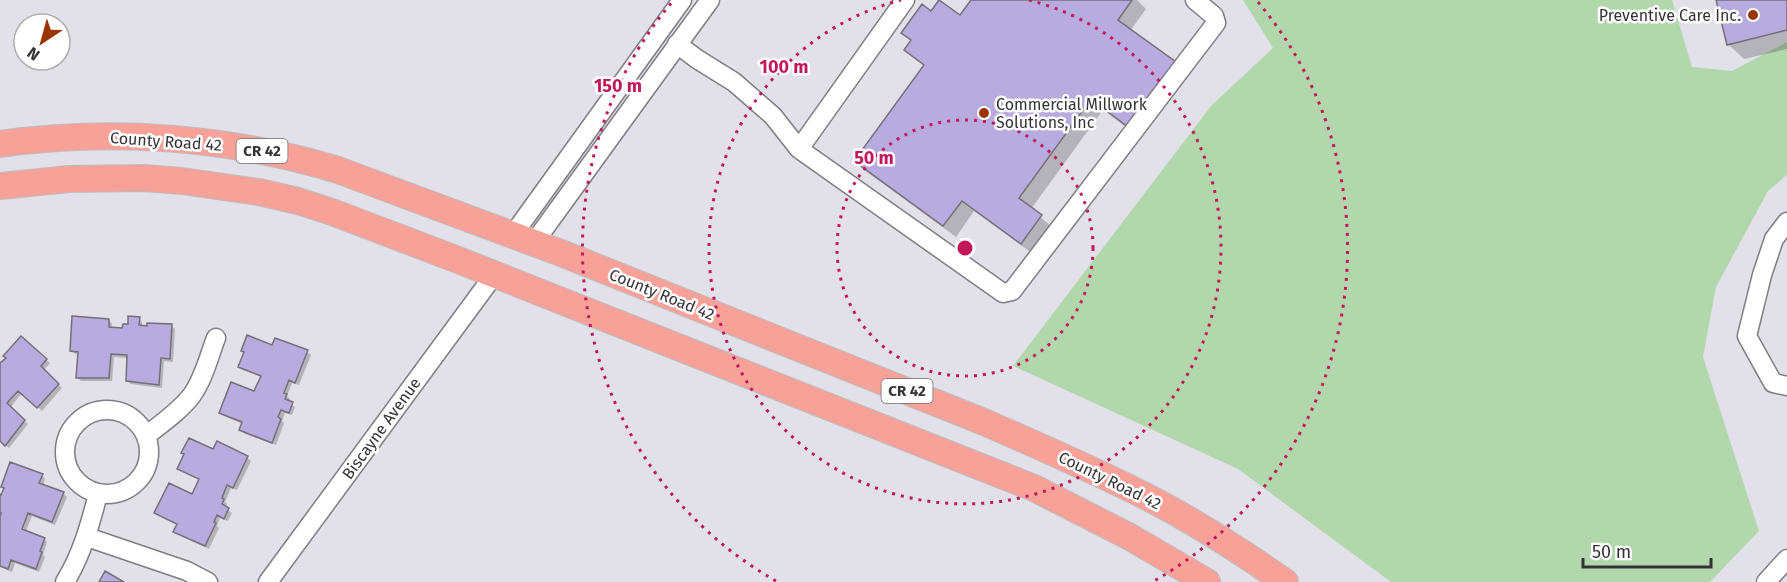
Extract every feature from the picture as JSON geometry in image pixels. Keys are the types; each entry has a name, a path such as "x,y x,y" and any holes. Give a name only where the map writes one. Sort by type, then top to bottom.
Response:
{"highway":[{"name":"County Road 42","path":"0,144 33,139 125,135 179,139 305,160 338,170 561,253 1051,451 1150,499 1285,582"},
{"name":"CR 42","path":"0,186 69,178 144,178 259,192 332,212 1034,488 1086,513 1207,582"}],"street":[{"path":"522,240 682,0"},
{"path":"522,240 710,0"},
{"path":"799,149 905,0"},
{"path":"677,44 734,82 773,116 799,149 1003,293 1012,291 1216,23 1214,16 1195,0"},
{"path":"1787,222 1774,240 1762,275 1747,336 1773,383 1787,386"},
{"name":"Biscayne Avenue","path":"268,582 494,275"},
{"path":"146,436 183,406 192,394 216,338"},
{"path":"101,410 116,410 130,416 141,426 146,436 150,454 147,468 139,481 127,490 113,494 98,494 84,488 73,478 66,465 64,451 67,436 75,423 87,414 101,410"},
{"path":"65,582 76,564 87,537 98,494"},
{"path":"87,537 187,572 208,582"},
{"path":"1766,582 1787,559"}],"green space":[{"path":"1243,0 1672,0 1692,67 1732,71 1787,42 1787,175 1768,191 1716,287 1703,357 1759,531 1710,582 1391,582 1238,469 1013,366 1211,106 1273,48"}],"building":[{"name":"Commercial Millwork Solutions, Inc","path":"939,0 960,15 971,0 1132,0 1118,20 1176,62 1128,127 1091,99 1019,198 1042,215 1021,244 962,201 943,226 854,161 924,65 904,50 911,40 901,33 922,4 931,11"},
{"name":"Preventive Care Inc.","path":"1716,0 1787,0 1787,30 1727,45"},
{"path":"72,316 109,319 109,327 122,328 123,324 128,324 128,316 140,317 139,325 172,324 170,359 161,358 159,385 126,381 127,355 111,354 109,378 76,378 78,352 70,351"},
{"path":"247,335 272,345 275,338 308,350 295,383 289,380 284,393 287,394 285,399 293,402 289,413 281,410 278,417 281,419 272,443 239,430 242,422 219,413 231,382 254,391 261,376 238,367"},
{"path":"21,336 47,359 41,366 59,384 37,408 18,391 7,403 25,420 5,446 0,441 0,363 6,358 3,356"},
{"path":"189,438 213,449 217,441 248,456 233,488 227,485 222,504 229,508 224,519 217,515 214,522 216,523 205,546 173,532 177,524 154,513 169,483 192,494 199,479 177,469 184,454 181,453"},
{"path":"10,462 43,474 39,483 64,492 52,522 28,513 22,529 45,538 36,569 11,560 8,569 0,566 0,494 4,488 1,487"},
{"path":"105,571 124,582 99,582"}],"place":[{"name":"Preventive Care Inc.","path":"1753,15"},
{"name":"Commercial Millwork Solutions, Inc","path":"984,113"}]}
